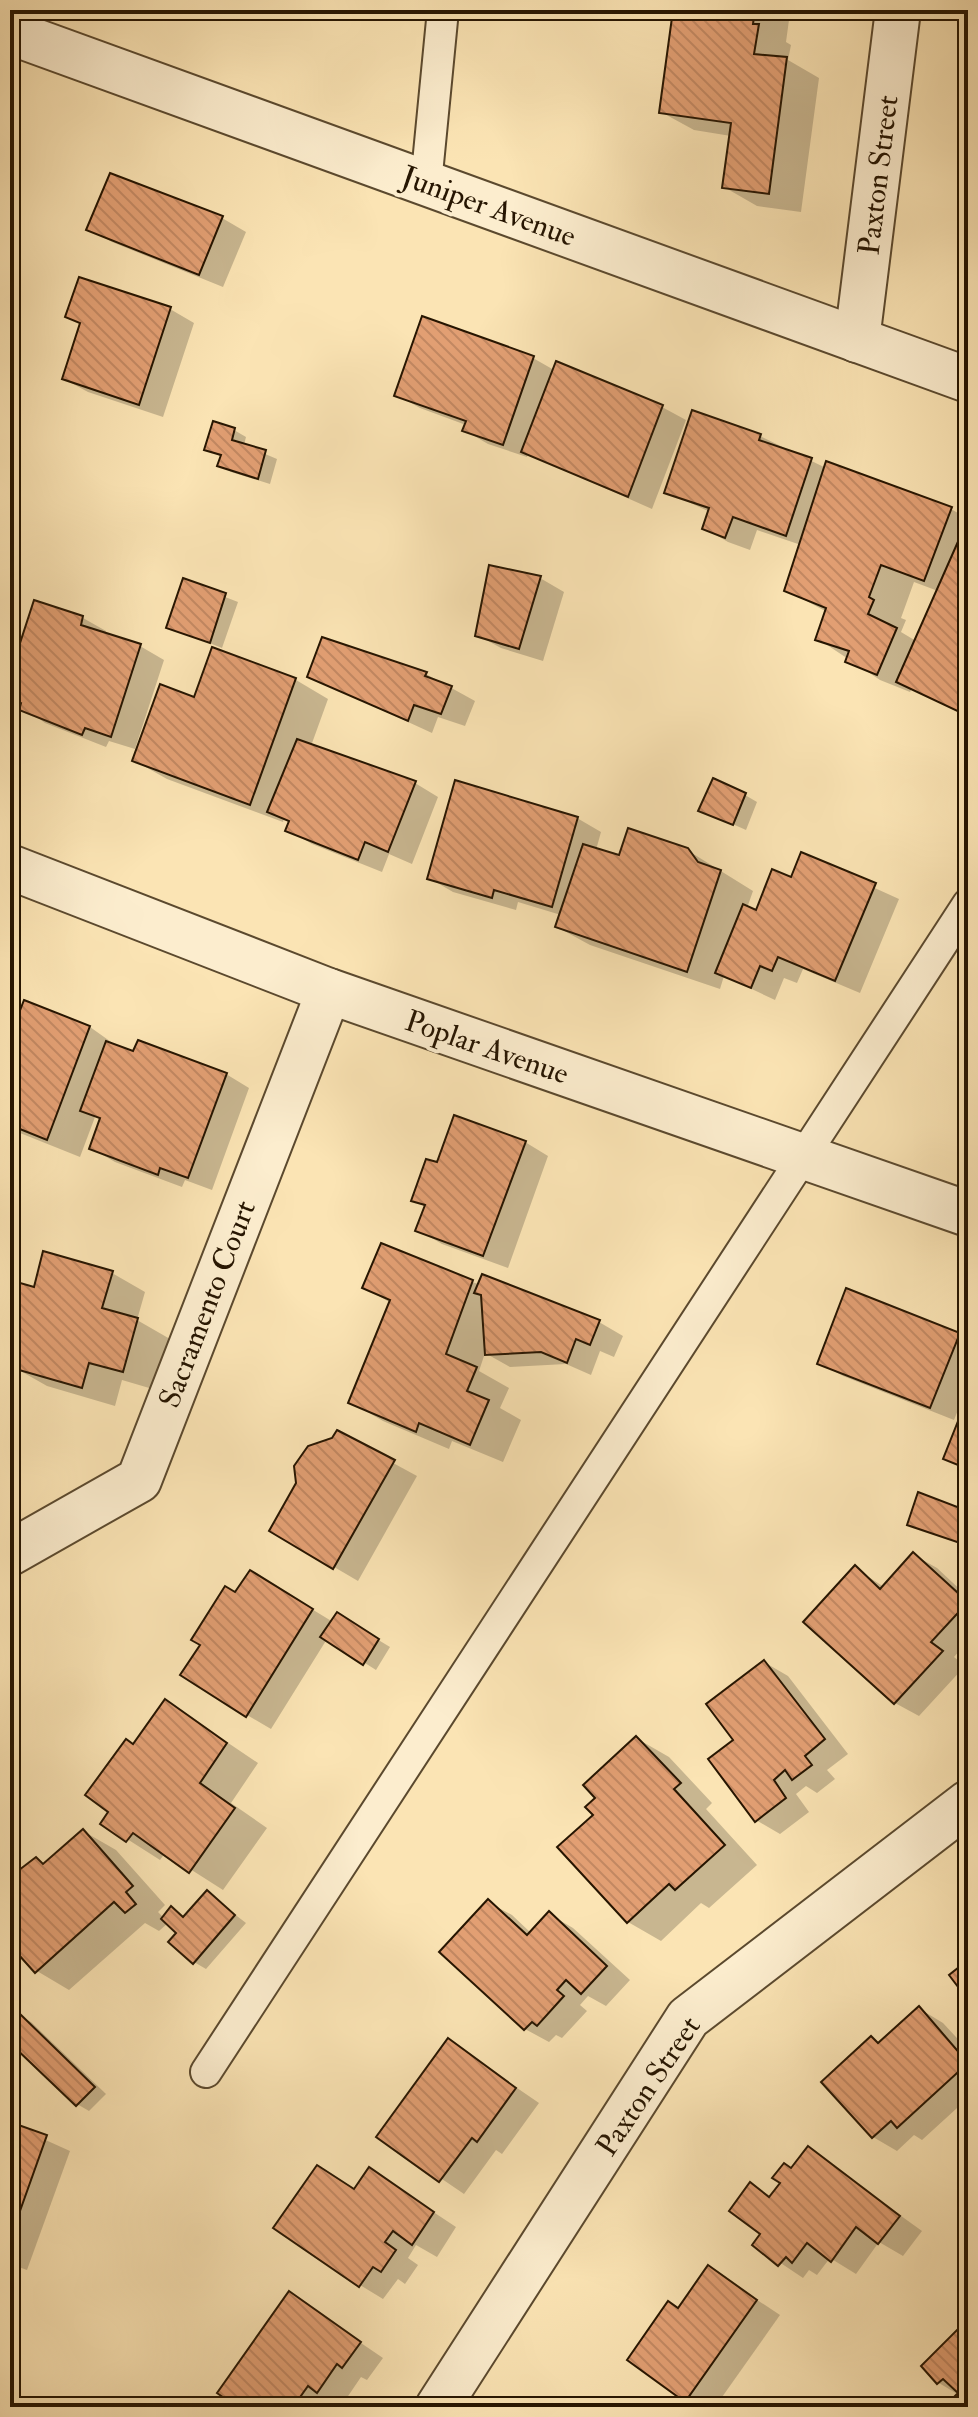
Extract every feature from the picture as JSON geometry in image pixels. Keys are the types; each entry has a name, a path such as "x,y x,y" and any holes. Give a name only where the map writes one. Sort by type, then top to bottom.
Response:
{"street":[{"name":"Paxton Street","path":"857,340 898,10"},
{"name":"Juniper Avenue","path":"10,32 968,380"},
{"name":"Poplar Avenue","path":"10,867 329,991 968,1214"},
{"name":"Sacramento Court","path":"10,1553 139,1480 329,991"},
{"name":"Paxton Street","path":"438,2407 688,2018 968,1803"}],"lane":[{"path":"426,184 443,10"},
{"path":"206,2072 968,904"}],"building":[{"path":"673,10 755,10 753,24 759,24 754,54 787,57 769,194 722,188 731,123 659,113"},
{"path":"110,173 223,216 199,275 86,230"},
{"path":"79,277 171,307 139,405 62,379 80,323 65,317"},
{"path":"422,316 534,356 503,445 462,431 466,421 394,396"},
{"path":"556,361 663,405 628,497 521,452"},
{"path":"692,410 761,434 759,440 812,458 786,536 733,517 725,538 702,529 709,508 664,493"},
{"path":"213,421 235,428 232,440 266,450 258,479 217,466 221,455 204,450"},
{"path":"826,461 952,507 924,581 881,565 869,597 874,600 868,614 897,628 877,675 845,662 849,651 815,640 826,608 784,591"},
{"path":"968,519 968,716 896,682"},
{"path":"489,565 541,576 519,649 475,636"},
{"path":"183,578 226,593 210,643 166,628"},
{"path":"34,600 83,616 81,625 141,644 111,737 85,728 82,735 19,710 21,703 10,699 10,674"},
{"path":"322,637 427,672 425,676 452,686 441,714 414,705 408,721 307,677"},
{"path":"212,647 296,678 250,805 132,761 160,684 194,697"},
{"path":"297,739 416,781 388,852 365,842 358,860 285,831 289,821 267,812"},
{"path":"713,778 746,793 733,825 698,811"},
{"path":"455,780 578,817 552,907 494,890 492,898 427,879"},
{"path":"628,828 688,848 698,862 721,870 687,972 555,927 583,844 619,855"},
{"path":"801,852 876,883 835,981 778,957 772,971 760,966 751,988 715,973 743,904 756,910 772,869 791,877"},
{"path":"24,1000 90,1026 47,1140 10,1125 10,1010 19,1013"},
{"path":"138,1040 227,1073 188,1178 160,1168 158,1175 89,1149 100,1118 80,1111 106,1041 133,1051"},
{"path":"454,1115 526,1141 483,1256 415,1231 425,1205 411,1201 426,1159 437,1162"},
{"path":"381,1243 473,1280 446,1354 477,1367 467,1391 489,1400 470,1445 419,1423 416,1432 348,1403 390,1300 362,1288"},
{"path":"43,1251 113,1271 102,1308 138,1318 123,1372 89,1363 82,1388 12,1368 10,1280 34,1287"},
{"path":"482,1274 600,1320 590,1345 576,1339 567,1363 541,1352 485,1355 481,1295 474,1293"},
{"path":"846,1288 960,1333 930,1408 817,1364"},
{"path":"968,1396 968,1469 943,1459"},
{"path":"337,1430 395,1460 333,1569 269,1531 296,1483 294,1466 308,1446 332,1438"},
{"path":"918,1492 968,1511 960,1543 907,1525"},
{"path":"913,1552 968,1602 931,1642 943,1651 894,1704 803,1622 855,1565 880,1589"},
{"path":"250,1570 313,1609 246,1717 180,1675 200,1645 191,1640 225,1586 235,1592"},
{"path":"337,1612 379,1639 363,1665 320,1637"},
{"path":"764,1660 825,1739 805,1756 812,1765 792,1780 785,1770 774,1780 786,1798 755,1822 708,1759 733,1740 706,1704"},
{"path":"165,1699 227,1743 200,1783 235,1808 189,1873 133,1833 126,1842 100,1824 108,1812 85,1795 126,1739 133,1744"},
{"path":"636,1736 681,1783 674,1789 725,1845 675,1890 669,1884 627,1923 557,1847 593,1815 585,1807 595,1798 583,1785"},
{"path":"83,1829 133,1886 126,1892 136,1904 125,1913 114,1902 35,1973 10,1945 10,1877 36,1857 43,1864"},
{"path":"207,1890 235,1915 193,1964 168,1942 176,1933 161,1919 171,1906 183,1917"},
{"path":"488,1899 527,1935 549,1911 607,1966 581,1994 566,1980 557,1990 564,1996 537,2026 532,2022 524,2030 439,1952"},
{"path":"968,1960 968,2000 949,1975"},
{"path":"919,2006 968,2063 897,2128 891,2121 872,2138 821,2082 871,2036 878,2043"},
{"path":"19,2013 95,2087 76,2106 10,2043 10,2022"},
{"path":"448,2038 516,2088 477,2142 472,2138 439,2182 376,2137"},
{"path":"10,2122 47,2135 10,2239"},
{"path":"808,2146 900,2216 878,2244 856,2227 831,2262 807,2243 792,2263 786,2257 778,2266 752,2245 760,2234 729,2211 750,2182 769,2197 780,2183 772,2178 784,2163 791,2168"},
{"path":"317,2165 354,2189 369,2167 434,2212 412,2245 393,2231 385,2242 396,2250 381,2272 373,2267 359,2287 273,2228"},
{"path":"708,2265 757,2300 685,2402 627,2360 668,2301 678,2308"},
{"path":"289,2291 361,2342 342,2368 337,2364 317,2393 308,2386 293,2407 237,2407 217,2393"},
{"path":"966,2321 968,2407 944,2407 958,2393 943,2379 937,2384 921,2366"}]}
